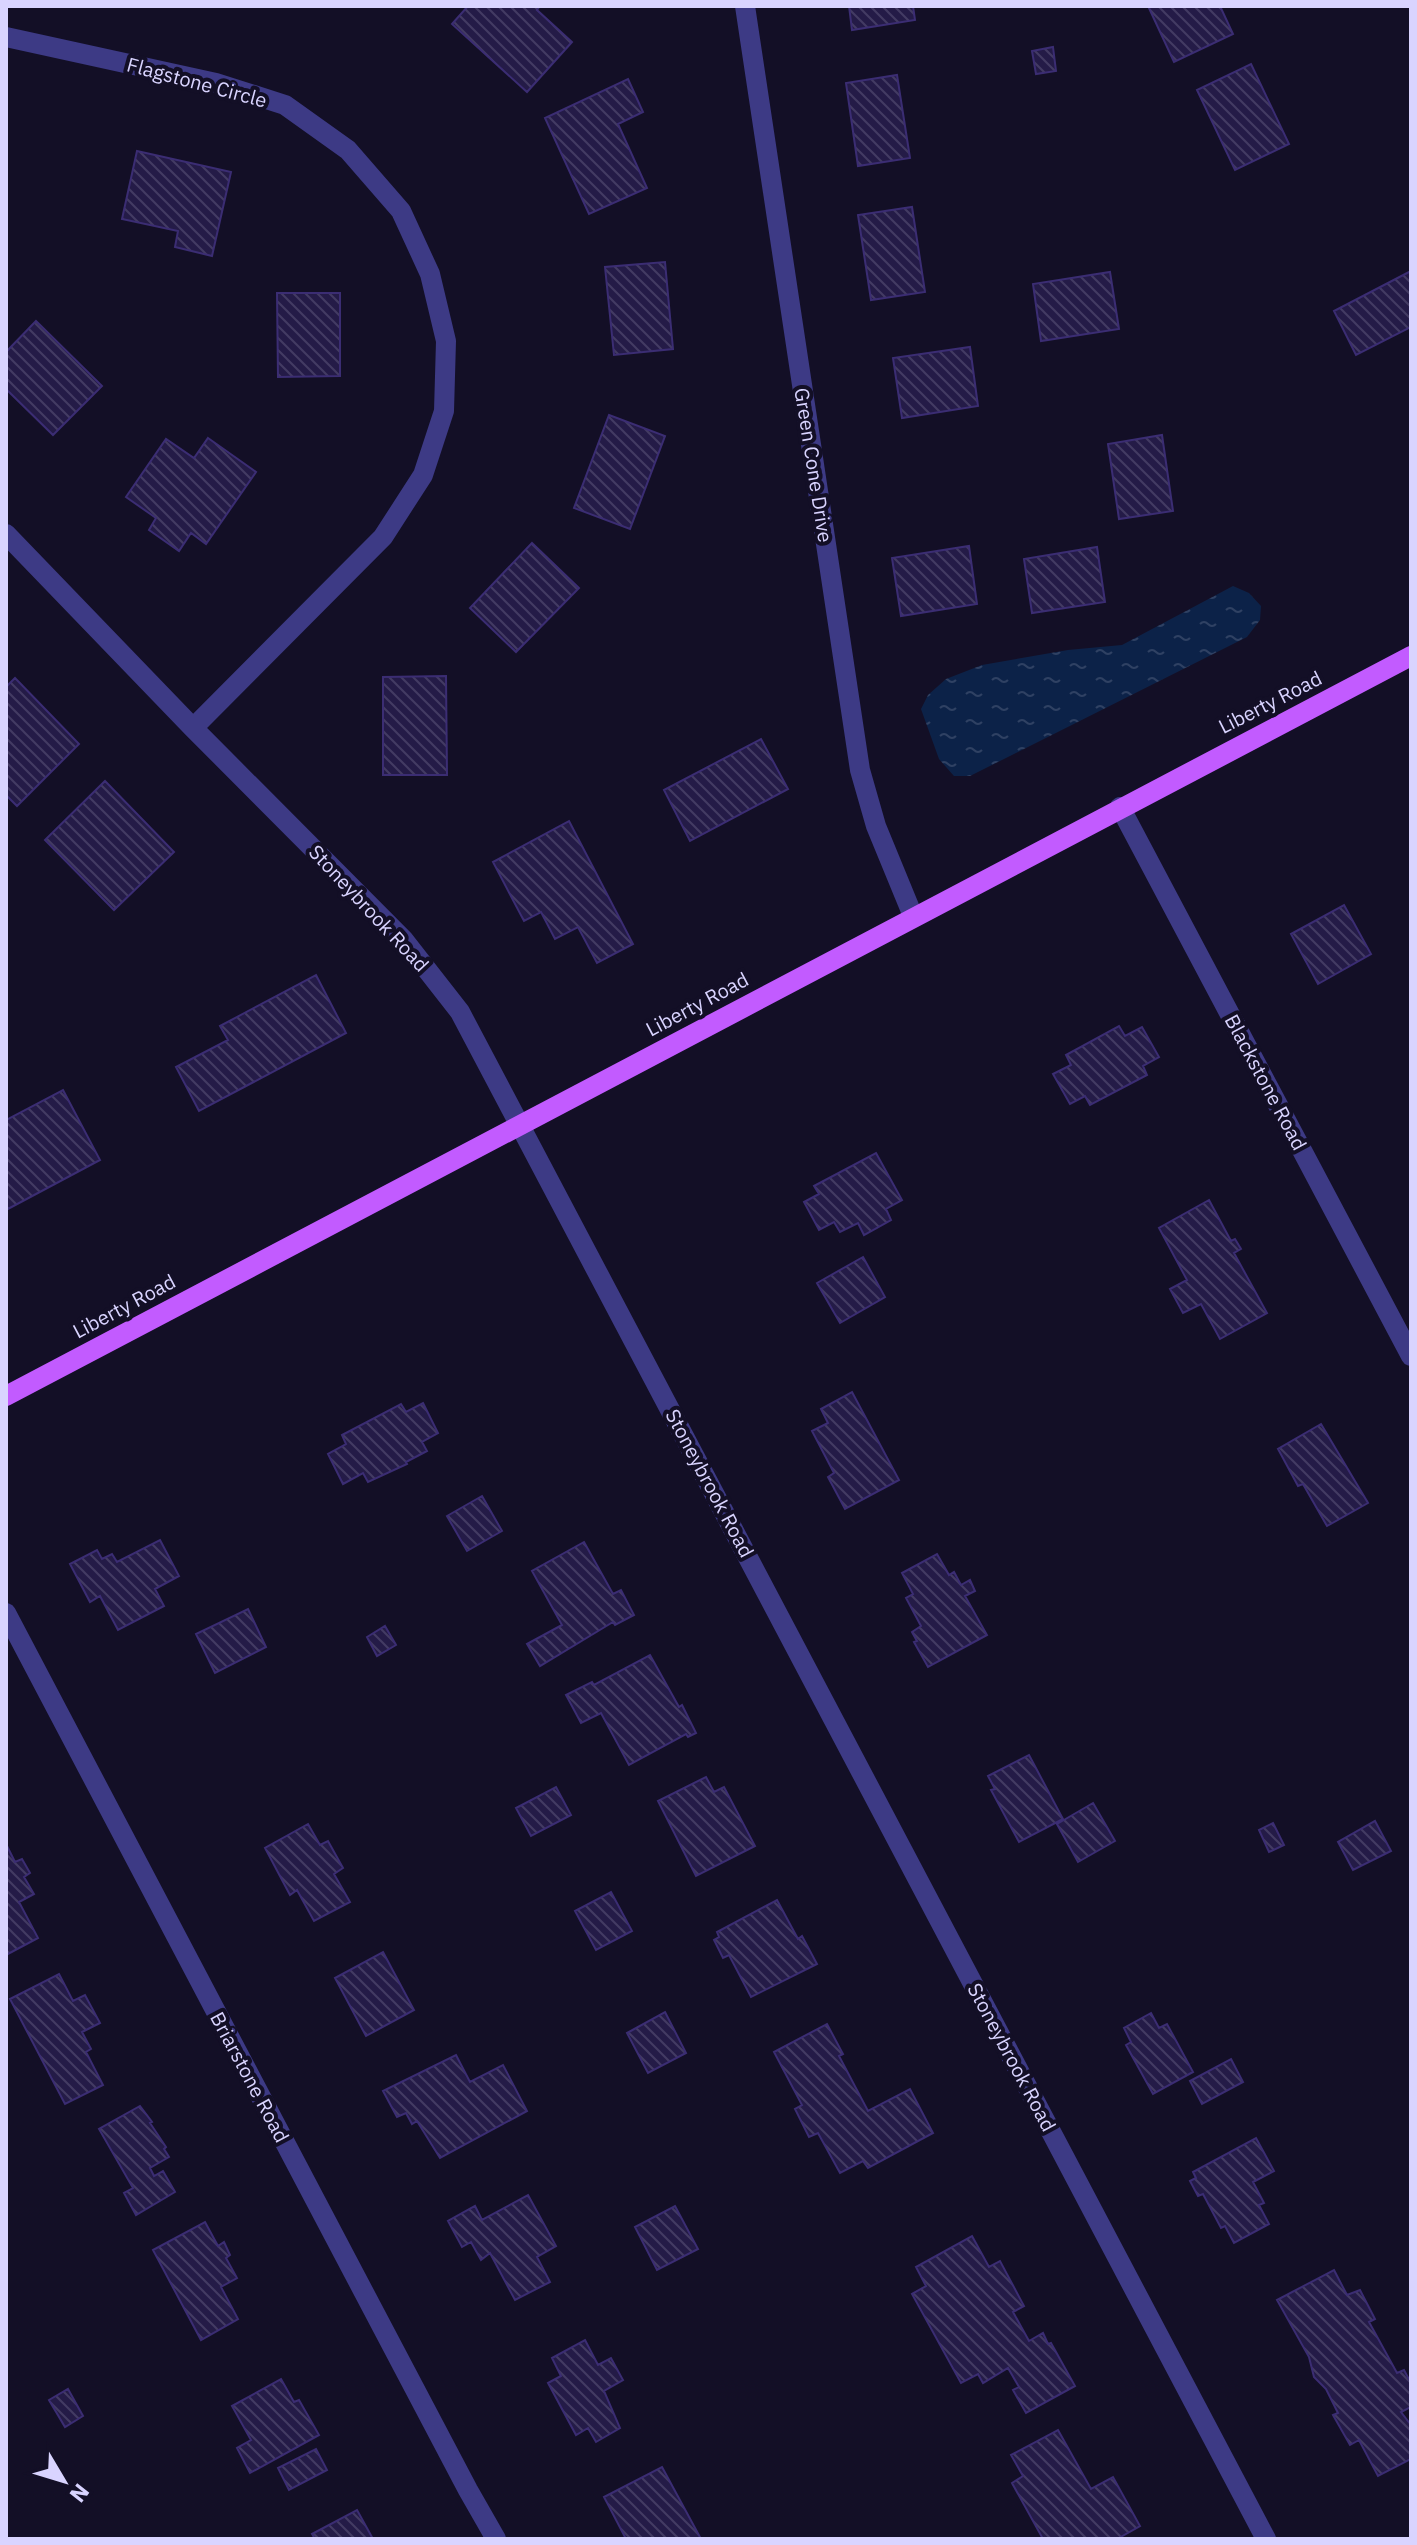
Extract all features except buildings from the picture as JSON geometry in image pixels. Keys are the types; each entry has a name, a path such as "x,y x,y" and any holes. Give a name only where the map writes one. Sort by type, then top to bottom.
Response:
{"main road":[{"name":"Liberty Road","path":"6,1396 1411,656"}],"street":[{"name":"Green Cone Drive","path":"745,6 860,770 876,826 913,916"},
{"name":"Flagstone Circle","path":"6,37 216,83 285,105 348,150 401,211 430,274 446,341 444,411 423,475 383,537 193,728"},
{"name":"Stoneybrook Road","path":"6,534 403,939 460,1012 1266,2539"},
{"name":"Blackstone Road","path":"1120,807 1411,1356"},
{"name":"Briarstone Road","path":"6,1613 496,2539"}],"water":[{"path":"1233,586 1249,593 1261,606 1260,620 1247,637 970,776 954,776 939,759 921,709 928,695 946,679 982,665 1068,650 1122,645"}]}
